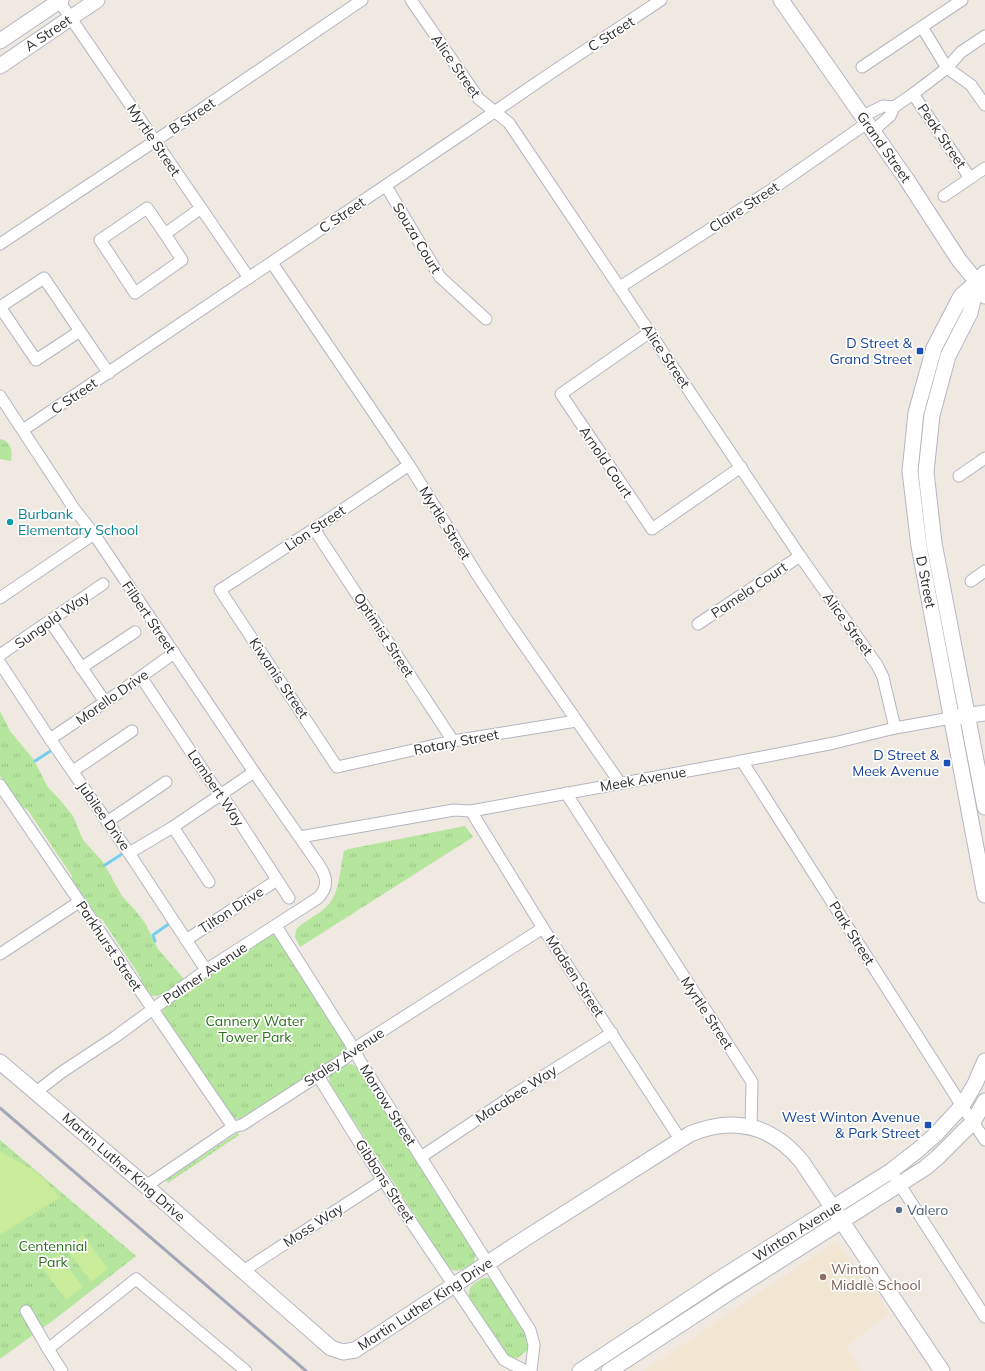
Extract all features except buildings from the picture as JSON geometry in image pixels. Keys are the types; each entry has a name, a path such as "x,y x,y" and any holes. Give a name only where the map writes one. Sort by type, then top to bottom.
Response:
{"main road":[{"name":"A Street","path":"0,66 96,0"},
{"name":"Grand Street","path":"781,0 908,180 959,260 981,277 985,296"},
{"name":"A Street","path":"0,41 60,1"},
{"name":"D Street","path":"981,277 970,313 948,356 932,415 926,472 934,543 985,807"},
{"name":"D Street","path":"981,277 961,296 934,348 916,413 910,471 919,546 985,895"},
{"name":"Meek Avenue","path":"951,718 985,713"},
{"name":"Winton Avenue","path":"580,1371 721,1278 891,1171 935,1135 962,1106 975,1084 985,1061"},
{"name":"Martin Luther King Drive","path":"0,1062 146,1186 331,1348 343,1352 354,1350 680,1139 700,1130 715,1126 738,1124 751,1127"},
{"path":"978,1116 985,1101"},
{"name":"Winton Avenue","path":"613,1369 938,1158 978,1116"},
{"path":"751,1127 772,1136 793,1152 802,1162 942,1371"}],"street":[{"name":"B Street","path":"0,244 362,0"},
{"name":"Alice Street","path":"410,0 479,99 509,123 800,556 877,664 883,677 895,728"},
{"name":"C Street","path":"23,430 661,0"},
{"path":"862,67 962,0"},
{"name":"Myrtle Street","path":"60,1 154,141 249,278"},
{"path":"922,27 948,68 971,85 985,105"},
{"path":"868,124 890,116 894,107 948,68 961,52 985,36"},
{"name":"Peak Street","path":"913,94 970,178"},
{"path":"868,124 883,106 894,107"},
{"name":"Claire Street","path":"620,287 771,190 868,124"},
{"path":"944,196 985,168"},
{"name":"Souza Court","path":"386,186 440,277 486,319"},
{"path":"147,208 165,234 182,260 135,293 100,240 147,208"},
{"path":"165,234 201,208"},
{"name":"Myrtle Street","path":"272,263 409,464 478,576 576,721 620,782"},
{"path":"80,331 36,360 0,307 44,278 109,373"},
{"name":"Arnold Court","path":"650,332 561,394 643,516 652,529 741,467"},
{"name":"Filbert Street","path":"0,396 75,510 94,534 254,772 300,837"},
{"path":"959,476 985,458"},
{"name":"Lion Street","path":"220,590 314,529 409,464"},
{"name":"Optimist Street","path":"314,529 453,741"},
{"path":"0,598 94,534"},
{"name":"Pamela Court","path":"698,624 800,556"},
{"path":"971,581 985,571"},
{"name":"Sungold Way","path":"0,655 103,584"},
{"name":"Kiwanis Street","path":"220,590 337,767"},
{"path":"50,621 105,702"},
{"path":"81,668 135,632"},
{"name":"Morello Drive","path":"50,739 174,654"},
{"name":"Jubilee Drive","path":"0,663 106,822 129,853 206,970"},
{"name":"Lambert Way","path":"142,677 220,795 228,804 289,898"},
{"name":"Meek Avenue","path":"300,837 454,810 471,812 620,782 742,761 834,743 895,728 951,718"},
{"name":"Rotary Street","path":"337,767 453,741 576,721"},
{"path":"73,771 132,731"},
{"name":"Park Street","path":"742,761 962,1106 978,1116 985,1140"},
{"path":"129,853 173,827 254,772"},
{"path":"106,822 166,782"},
{"name":"Parkhurst Street","path":"2,791 233,1127"},
{"name":"Myrtle Street","path":"566,793 752,1082 751,1127"},
{"name":"Madsen Street","path":"471,812 543,928 680,1139"},
{"path":"173,827 209,882"},
{"name":"Palmer Avenue","path":"36,1092 206,970 318,898 324,892 325,888 324,872 300,837"},
{"name":"Tilton Drive","path":"186,940 277,880"},
{"path":"0,954 79,902"},
{"name":"Morrow Street","path":"276,926 530,1330 534,1345 531,1371"},
{"name":"Staley Avenue","path":"146,1186 233,1127 242,1125 344,1059 360,1045 543,928"},
{"name":"Macabee Way","path":"421,1157 515,1094 612,1033"},
{"name":"Gibbons Street","path":"318,1076 384,1180 504,1360 526,1371"},
{"path":"891,1171 985,1317"},
{"name":"Moss Way","path":"243,1271 384,1180"},
{"path":"48,1349 136,1279 246,1371"},
{"path":"26,1311 62,1371"}],"shaded area":[{"name":"Winton Middle School","path":"836,1241 890,1313 846,1346 861,1371 644,1371"}],"green space":[{"path":"0,439 9,444 12,454 11,461 0,459"},
{"path":"0,711 10,731 34,760 47,786 73,816 83,840 103,862 122,896 145,923 158,949 184,979 168,991 154,996 150,995 146,991 140,983 141,978 102,919 97,918 71,881 72,876 27,809 22,808 0,776"},
{"path":"465,826 473,837 300,947 295,937 296,930 324,909 334,897 344,851"},
{"name":"Cannery Water Tower Park","path":"272,934 278,938 345,1042 346,1048 341,1056 245,1118 236,1119 229,1113 164,1016 162,1009 166,1003 263,937"},
{"path":"352,1064 357,1068 474,1251 474,1262 465,1268 452,1270 449,1268 330,1084 329,1077 333,1072 342,1066"},
{"path":"237,1133 239,1135 168,1183 165,1179 171,1177"},
{"name":"Centennial Park","path":"0,1140 136,1256 55,1319 0,1359"},
{"path":"0,1151 38,1173 60,1197 0,1235"},
{"path":"83,1235 108,1269 91,1282 66,1248"},
{"path":"58,1254 83,1287 66,1300 41,1266"},
{"path":"483,1278 489,1278 494,1281 530,1339 529,1349 516,1359 506,1356 469,1299 470,1288"}],"waterway":[{"path":"35,761 52,750"},
{"path":"105,865 122,854"},
{"path":"155,941 153,935 170,923"}],"railway":[{"path":"0,1108 306,1371"}],"place":[{"name":"D Street & Grand Street","path":"920,351"},
{"name":"Burbank Elementary School","path":"10,522"},
{"name":"D Street & Meek Avenue","path":"947,763"},
{"name":"West Winton Avenue & Park Street","path":"928,1125"},
{"name":"Valero","path":"899,1210"},
{"name":"Winton Middle School","path":"823,1277"}]}
